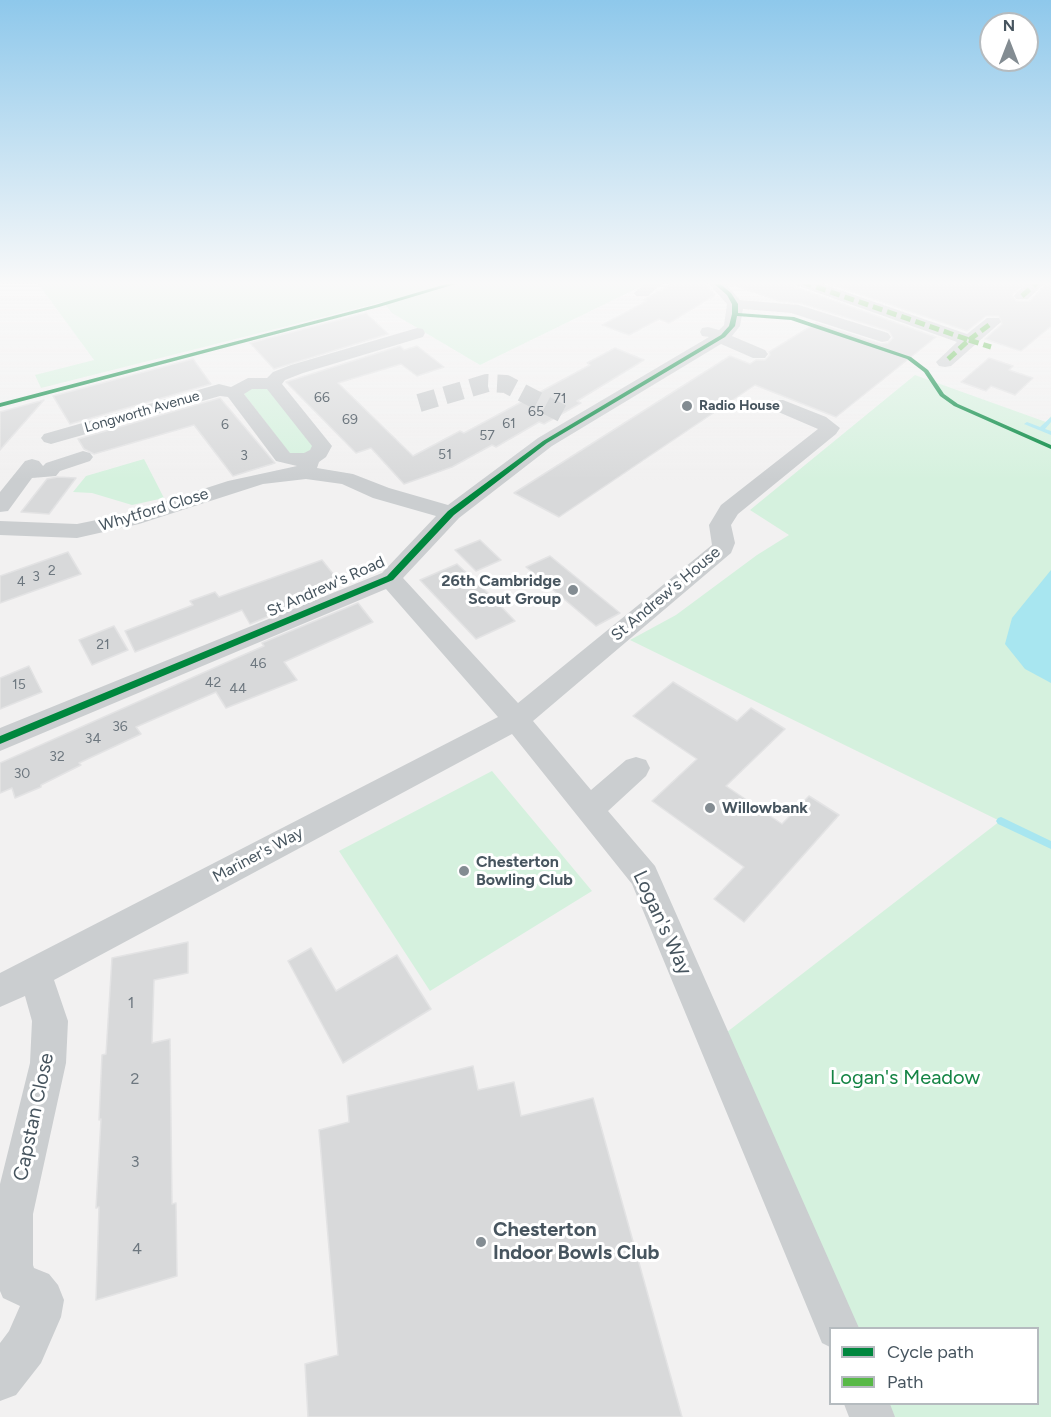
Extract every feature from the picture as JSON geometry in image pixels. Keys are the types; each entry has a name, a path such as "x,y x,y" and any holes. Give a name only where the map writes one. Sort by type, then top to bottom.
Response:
{"street":[{"name":"Longworth Avenue","path":"51,438 219,390 234,393 248,383 262,381 272,384 279,376 297,369 367,348"},
{"name":"St Andrew's Road","path":"0,739 390,578 452,513 545,442 572,418 691,348"},
{"path":"744,348 759,354"},
{"path":"945,362 960,348"},
{"path":"272,384 322,446 307,466"},
{"path":"234,393 284,457 346,478 381,493 452,513"},
{"name":"St Andrew's House","path":"517,719 723,549 720,525 729,510 830,428 819,421 776,404"},
{"path":"0,506 30,469 49,472 53,467 83,457"},
{"name":"Whytford Close","path":"0,528 78,531 131,519 234,484 307,466"},
{"name":"Logan's Way","path":"390,578 517,719 644,876 836,1327"},
{"name":"Mariner's Way","path":"0,991 517,719"},
{"path":"589,810 636,768"},
{"name":"Capstan Close","path":"0,1379 25,1347 39,1317 43,1300 34,1289 18,1283 12,1265 13,1214 48,1063 50,1021 35,973"}],"green space":[{"path":"85,348 200,348 41,388 35,375 94,360"},
{"path":"451,348 515,348 480,365"},
{"name":"Logan's Meadow","path":"915,375 1046,422 1051,416 1051,1417 892,1417 886,1405 1039,1405 1039,1327 854,1327 727,1032 1000,821 630,640 676,615 757,555 789,535 750,510"},
{"path":"268,387 313,446 310,451 302,454 289,453 244,394 248,388"},
{"path":"144,459 164,498 132,505 92,493 73,492 86,476"},
{"name":"Chesterton Bowling Club","path":"492,771 592,891 430,991 339,851"}],"water":[{"path":"1051,570 1051,683 1025,669 1005,644 1012,618"}],"building":[{"path":"255,348 342,348 274,369"},
{"path":"393,348 404,350 420,348 444,367 417,376 401,364 338,383 413,456 460,431 464,433 590,365 587,363 615,348 644,360 577,401 581,403 544,424 539,422 496,447 492,445 452,467 404,484 371,448 356,453 286,382"},
{"name":"Radio House","path":"775,348 922,348 836,417 755,385 559,517 514,493 730,356 750,364 756,360 765,360 770,355 769,352"},
{"path":"989,358 1013,366 1009,370 1033,378 1015,395 991,386 986,391 961,382"},
{"path":"193,359 211,384 70,424 53,396"},
{"path":"220,398 275,463 233,476 194,425 94,454 84,449 78,439"},
{"path":"44,400 0,450 0,412"},
{"path":"76,478 49,514 21,512 47,479"},
{"path":"480,540 501,560 476,571 455,550"},
{"path":"68,552 81,574 0,603 0,576"},
{"name":"26th Cambridge Scout Group","path":"550,556 620,613 596,626 526,567"},
{"path":"322,560 338,580 313,598 250,624 242,610 135,652 125,631 193,605 190,601 215,592 219,597"},
{"path":"457,564 515,621 476,639 420,580"},
{"path":"358,603 373,622 284,662 297,680 226,708 216,692 136,727 141,734 79,763 81,765 41,787 15,798 12,788 0,793 0,763 264,646 262,643"},
{"path":"114,626 128,650 92,665 79,640"},
{"path":"29,666 42,692 0,709 0,678"},
{"name":"Willowbank","path":"673,682 737,721 751,708 785,729 726,786 782,824 809,796 839,815 744,922 714,899 744,867 652,801 697,759 633,716"},
{"path":"188,942 188,973 154,980 152,1043 170,1039 172,1204 176,1203 177,1276 96,1300 99,1207 96,1208 102,1055 106,1054 112,958"},
{"path":"311,948 336,991 397,955 431,1009 343,1063 288,961"},
{"name":"Chesterton Indoor Bowls Club","path":"473,1066 478,1090 514,1082 521,1116 593,1098 682,1417 308,1417 305,1364 338,1355 319,1130 349,1122 347,1096"}],"waterway":[{"path":"1041,429 1051,419"},
{"path":"1027,424 1051,433"},
{"path":"1001,821 1051,845"}],"tunnel":[{"path":"419,403 487,383 506,384 563,414"}],"marked path":[{"path":"945,362 960,348"}],"cycle path":[{"path":"0,405 217,348"},
{"path":"0,740 390,578 451,513 545,442 703,348"},
{"path":"880,348 909,358 926,371 942,395 956,405 1051,447"}],"place":[{"name":"Radio House","path":"687,406"},
{"name":"26th Cambridge Scout Group","path":"573,590"},
{"name":"Willowbank","path":"710,808"},
{"name":"Chesterton Bowling Club","path":"464,871"},
{"name":"Chesterton Indoor Bowls Club","path":"481,1242"}]}
